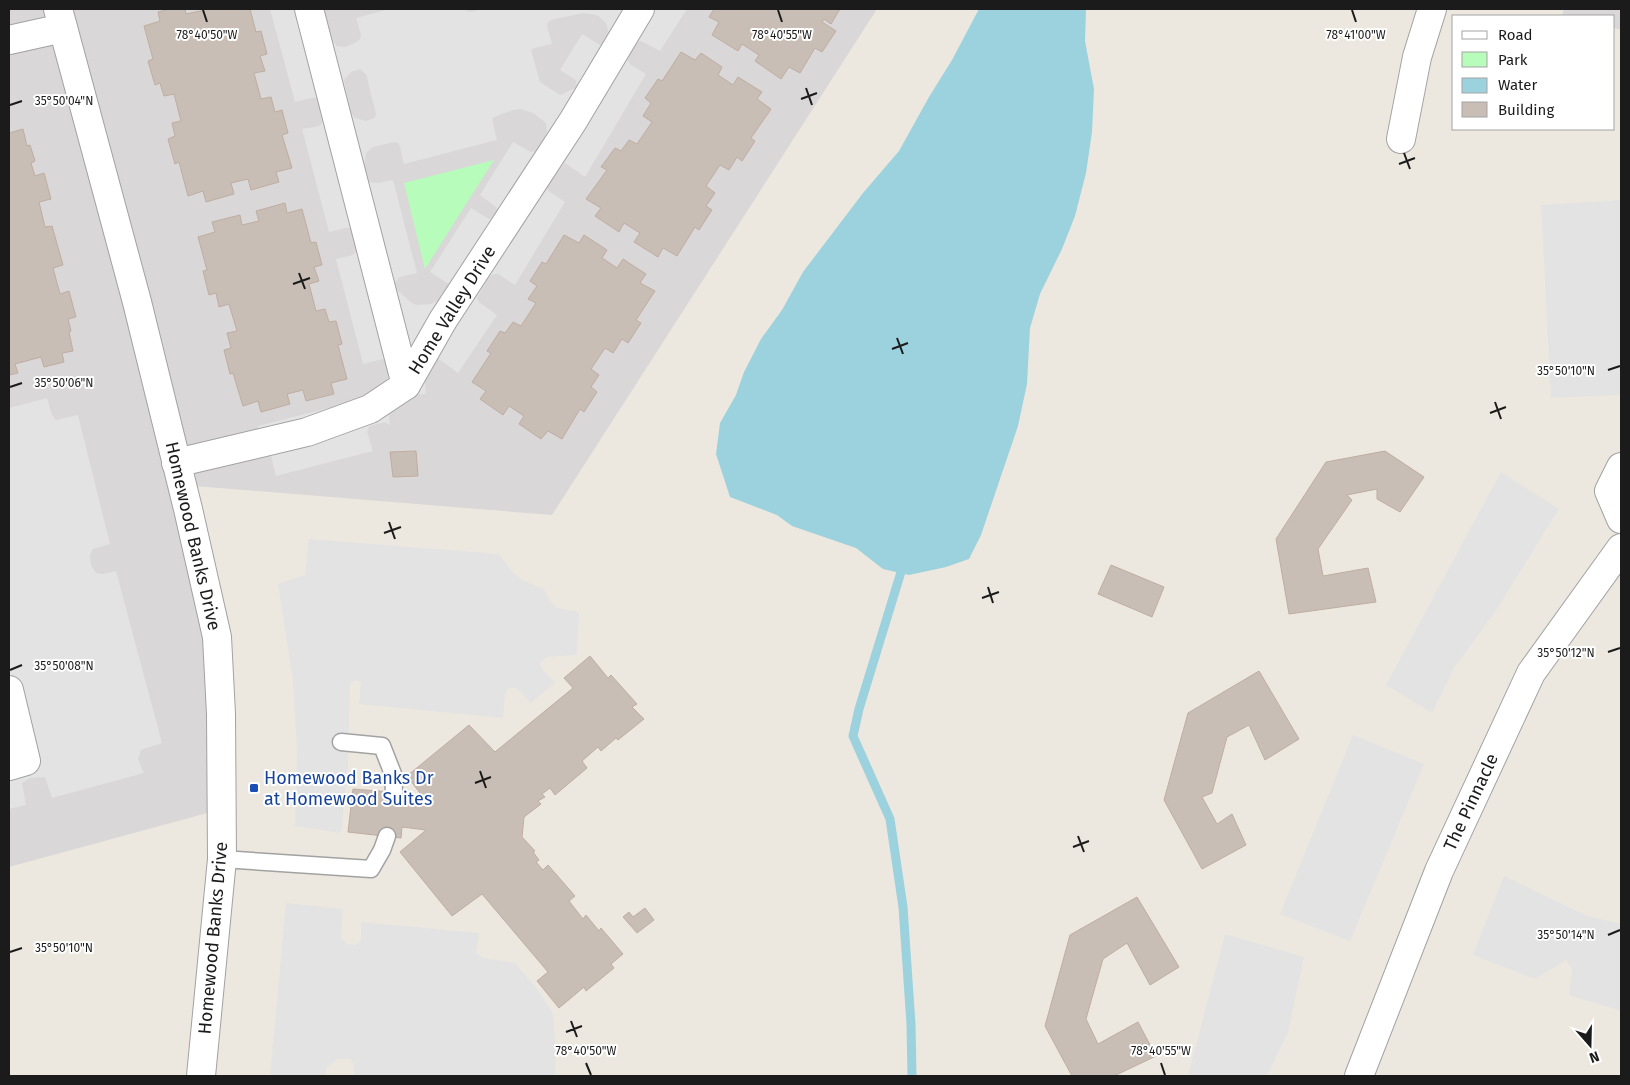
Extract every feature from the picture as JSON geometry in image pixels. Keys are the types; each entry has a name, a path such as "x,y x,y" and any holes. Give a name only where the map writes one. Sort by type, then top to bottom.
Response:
{"street":[{"name":"Home Valley Drive","path":"309,9 406,384"},
{"name":"Home Valley Drive","path":"406,384 443,320 573,121 640,9"},
{"path":"1401,138 1417,58 1432,9"},
{"path":"9,40 61,14"},
{"name":"Homewood Banks Drive","path":"61,14 137,302 216,637 221,714 222,859 202,1076"},
{"path":"176,463 307,432 370,409 406,384"},
{"path":"1621,467 1609,491 1621,519"},
{"name":"The Pinnacle","path":"1359,1076 1439,871 1531,673 1621,548"},
{"path":"9,690 26,761 9,766"}],"lane":[{"path":"341,742 382,746 393,774 394,792"},
{"path":"222,859 371,869 382,850 387,836"}],"shaded area":[{"path":"9,9 877,9 552,515 182,485 217,637 222,809 9,867"},
{"path":"270,9 324,9 333,42 337,46 345,47 360,39 361,35 356,18 389,9 464,9 469,12 483,9 687,9 660,51 641,41 638,42 628,57 631,65 646,74 585,177 565,163 547,185 547,189 550,192 565,202 515,285 498,274 489,277 477,298 479,302 497,315 458,373 436,357 424,364 426,394 395,397 388,405 390,425 385,422 370,426 367,431 373,451 276,476 271,456 266,454 258,426 364,399 384,386 389,369 383,359 363,364 336,259 353,255 357,251 358,246 353,230 350,228 329,232 302,129 319,126 324,120 319,101 316,98 311,98 295,102","holes":["583,13 597,15 606,23 609,34 604,43 600,45 582,34 560,70 576,80 577,87 560,95 540,82 531,50 552,44 547,26 548,22","360,69 366,74 376,114 374,118 366,121 355,118 351,113 344,80 351,72","521,109 533,113 546,123 547,132 540,146 536,151 531,152 513,142 480,195 497,208 498,212 495,217 489,219 471,208 430,272 450,285 441,299 431,304 417,305 412,303 397,290 394,283 400,277 417,273 393,180 377,183 369,182 364,166 366,153 373,147 394,142 398,143 404,164 497,140 492,119 513,110"]},
{"path":"1564,9 1621,9 1621,30 1615,28 1615,15 1562,15"},
{"path":"1621,200 1621,395 1551,398 1541,205"},
{"path":"47,398 52,415 56,420 78,415 110,544 93,549 90,555 91,565 96,573 102,574 116,571 162,743 141,750 138,759 144,773 52,798 45,777 30,778 22,783 26,805 9,809 9,408"},
{"path":"1501,472 1559,509 1495,612 1454,668 1432,713 1386,685"},
{"path":"309,539 499,554 514,574 524,581 544,589 549,600 557,608 579,612 577,655 546,657 540,664 555,683 531,703 516,688 509,688 505,694 503,718 359,704 361,682 356,680 350,683 348,765 341,833 295,826 297,752 293,681 278,584 305,575"},
{"path":"1353,735 1424,764 1350,941 1280,914"},
{"path":"1504,876 1587,916 1621,924 1621,1011 1569,995 1572,969 1566,960 1535,979 1473,955"},
{"path":"286,903 343,909 341,937 347,944 355,945 361,941 361,922 479,933 476,953 483,958 515,963 537,989 553,1013 556,1052 555,1076 354,1076 354,1066 351,1059 337,1059 327,1067 325,1076 270,1076"},
{"path":"1225,934 1304,957 1288,1032 1267,1076 1188,1076"}],"green space":[{"path":"494,160 425,269 404,183"}],"water":[{"path":"979,9 1086,9 1085,41 1094,89 1092,132 1086,173 1075,216 1062,249 1040,294 1030,328 1027,384 1018,426 981,535 969,559 946,567 909,575 883,569 856,548 792,526 777,515 730,497 716,454 720,423 736,395 744,372 761,339 782,310 803,272 863,193 899,151 952,60"}],"building":[{"path":"170,9 185,9 186,14 204,9 250,9 256,32 261,31 267,54 260,56 265,71 254,73 261,99 271,97 275,112 282,110 288,133 282,135 292,168 276,172 279,182 251,190 248,179 231,183 234,194 206,202 203,191 188,196 179,162 175,164 168,139 175,136 172,123 181,121 174,94 164,96 160,83 155,85 148,61 153,59 144,26 160,21 158,12"},
{"path":"714,9 840,9 831,24 824,19 822,22 836,31 822,52 815,48 800,73 789,67 781,79 755,61 759,55 742,44 738,51 712,35 719,22 709,17"},
{"path":"681,52 695,60 701,53 722,67 718,75 733,85 738,77 762,92 757,99 771,109 751,138 755,141 742,161 737,157 729,170 720,165 706,186 715,193 706,206 712,210 699,230 695,227 677,256 663,248 658,257 634,242 640,233 624,223 619,232 595,216 601,208 586,199 607,170 601,167 615,148 621,151 629,140 637,144 652,122 643,116 651,103 645,98 658,79 662,81"},
{"path":"23,129 27,146 30,145 35,161 31,163 35,176 44,173 51,199 39,202 45,227 52,226 63,265 53,268 60,294 69,291 76,317 68,319 73,351 62,353 64,362 44,367 41,357 15,364 18,373 9,375 9,133"},
{"path":"285,203 287,213 302,209 311,243 316,242 322,265 314,267 319,281 309,284 316,311 325,309 329,322 336,321 342,344 338,345 347,379 331,383 334,394 306,401 303,390 287,394 290,404 261,412 258,401 243,406 233,373 230,374 224,350 231,348 227,333 237,331 229,304 219,307 216,293 209,295 203,271 207,270 198,237 215,232 212,222 240,215 242,225 259,221 256,211"},
{"path":"564,235 579,243 584,235 607,250 602,258 617,268 623,259 646,274 640,283 655,291 636,320 641,323 628,343 622,339 613,353 605,348 591,369 599,375 591,387 597,392 584,412 580,409 562,439 548,431 541,439 519,424 524,416 509,406 503,415 480,399 486,391 472,382 491,353 487,351 500,331 505,333 513,322 521,326 536,303 528,299 537,286 530,281 542,262 546,264"},
{"path":"416,451 418,476 393,477 390,452"},
{"path":"1385,451 1424,477 1400,512 1377,499 1377,489 1347,495 1352,500 1318,549 1323,576 1368,568 1376,602 1289,614 1276,539 1326,462"},
{"path":"1111,565 1164,587 1152,617 1098,594"},
{"path":"590,656 608,678 611,675 637,704 632,707 644,719 601,751 598,747 582,761 587,768 555,795 550,788 542,794 545,797 538,801 541,804 524,817 522,837 535,851 533,852 539,860 536,862 543,870 548,865 575,896 569,901 583,919 586,915 599,931 601,928 623,954 611,964 614,968 586,991 584,987 559,1008 537,981 548,972 482,894 452,916 400,852 426,830 402,827 401,838 348,832 353,789 405,793 404,802 429,805 407,776 469,725 495,752 573,688 564,678"},
{"path":"1259,671 1299,739 1265,760 1249,725 1227,737 1212,793 1202,797 1217,824 1232,814 1246,845 1202,869 1164,800 1188,713"},
{"path":"1137,897 1179,967 1150,985 1127,943 1103,959 1086,1019 1098,1044 1138,1022 1156,1056 1114,1076 1072,1076 1045,1026 1070,935"},
{"path":"645,908 654,920 637,933 623,917 629,912 633,917"}],"waterway":[{"path":"901,572 859,709 853,736 890,819 903,907 911,1024 912,1076"}],"place":[{"name":"Homewood Banks Dr at Homewood Suites","path":"254,788"}]}
